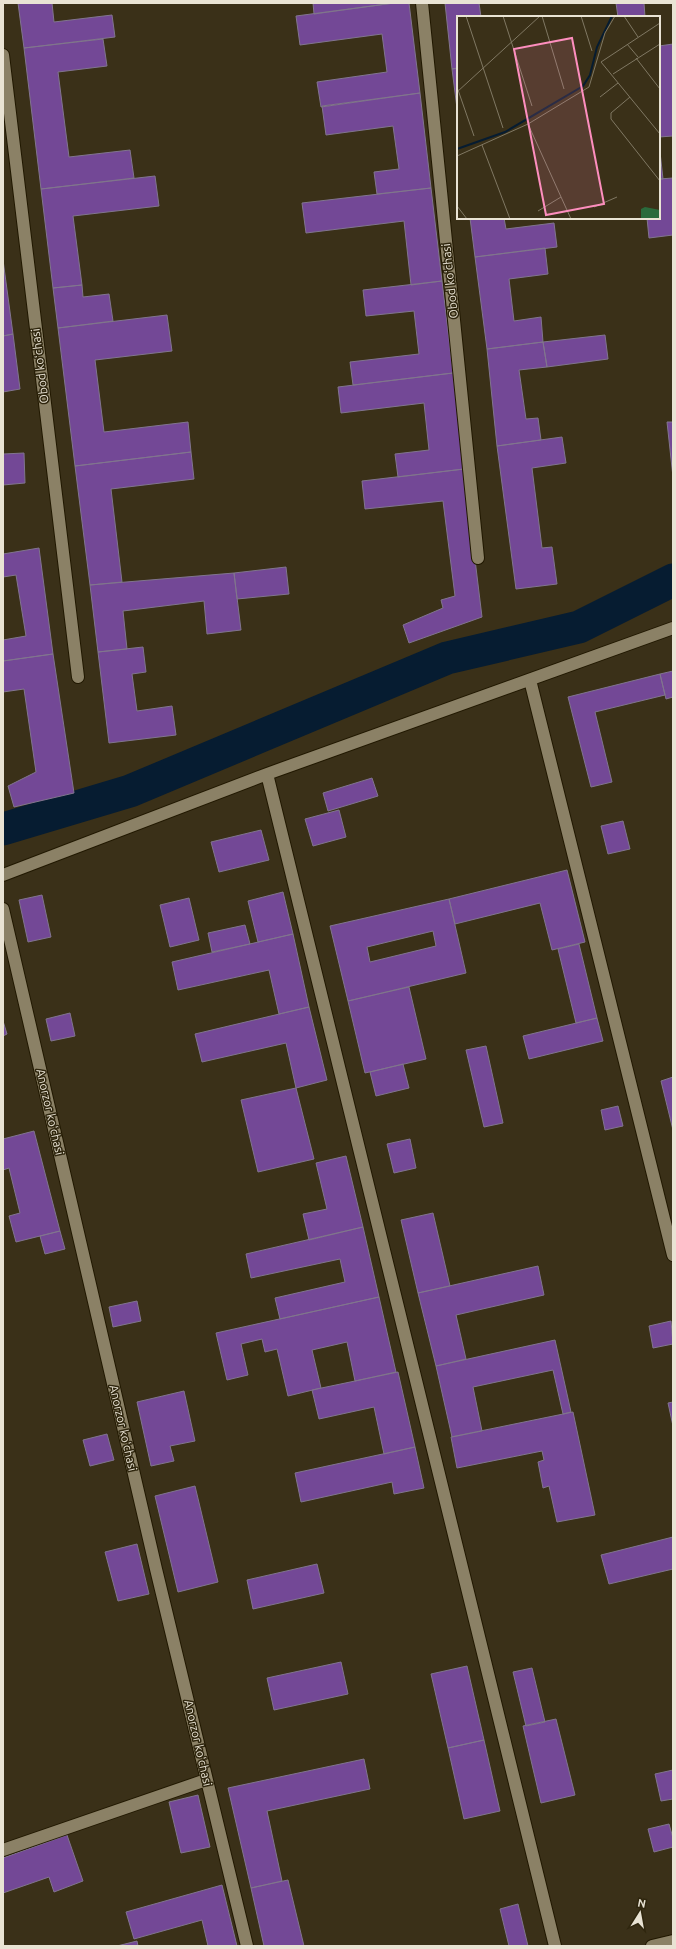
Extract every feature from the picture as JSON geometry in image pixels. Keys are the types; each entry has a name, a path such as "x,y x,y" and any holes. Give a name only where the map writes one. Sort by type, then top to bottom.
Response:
{"street":[{"name":"Obod koʻchasi","path":"422,3 478,558"},
{"name":"Obod koʻchasi","path":"3,55 78,678"},
{"path":"3,875 268,774 673,628"},
{"path":"530,680 673,1255"},
{"path":"268,774 555,1946"},
{"name":"Anorzor koʻchasi","path":"3,909 206,1780 247,1946"},
{"path":"3,1850 206,1780"},
{"path":"652,1946 673,1941"}],"building":[{"path":"18,3 52,3 54,22 112,15 115,37 24,48"},
{"path":"313,3 394,3 314,14"},
{"path":"394,3 409,3 420,93 321,107 317,82 387,72 382,34 300,45 296,16"},
{"path":"445,3 479,3 481,16 457,16 457,68 452,69"},
{"path":"616,3 644,3 645,16 618,16"},
{"path":"103,39 107,66 58,72 69,157 130,150 134,178 41,189 24,48"},
{"path":"673,44 673,136 660,137 660,46"},
{"path":"457,68 457,108 452,69"},
{"path":"420,93 431,188 377,194 374,172 399,169 393,126 326,135 322,106"},
{"path":"660,152 663,179 660,179"},
{"path":"155,176 159,206 73,216 82,285 53,288 41,189"},
{"path":"673,178 673,235 649,238 647,219 660,219 660,179"},
{"path":"431,188 442,281 411,285 404,221 306,233 302,203"},
{"path":"470,219 504,219 506,229 554,223 557,247 475,257"},
{"path":"545,248 548,274 509,279 514,321 541,317 543,342 487,349 475,257"},
{"path":"3,260 13,334 3,336"},
{"path":"442,281 453,373 353,385 350,362 419,354 414,311 366,316 363,290"},
{"path":"82,285 83,297 109,294 113,321 58,328 53,288"},
{"path":"167,315 172,351 95,360 104,432 188,422 191,452 75,466 58,328"},
{"path":"13,334 20,389 3,392 3,336"},
{"path":"605,335 608,359 547,367 543,342"},
{"path":"543,342 547,367 519,370 526,419 538,418 541,440 497,446 487,349"},
{"path":"453,373 464,469 398,477 395,454 429,450 424,403 341,413 338,387"},
{"path":"667,422 673,422 673,477"},
{"path":"562,437 566,463 532,468 542,548 552,547 557,584 516,589 497,446"},
{"path":"191,452 194,479 111,489 122,582 90,585 75,466"},
{"path":"24,453 25,483 3,485 3,454"},
{"path":"464,469 482,617 409,643 403,625 443,608 441,600 455,596 443,501 365,509 362,481"},
{"path":"39,548 53,654 3,661 3,640 26,636 16,575 3,577 3,554"},
{"path":"286,567 289,594 237,599 234,573"},
{"path":"234,573 241,630 207,634 204,601 123,611 127,649 98,652 90,585"},
{"path":"143,647 146,672 132,674 137,711 172,706 176,735 109,743 98,652"},
{"path":"53,654 74,793 14,807 8,786 36,772 24,689 3,692 3,661"},
{"path":"673,671 673,697 666,699 660,674"},
{"path":"660,674 665,695 595,712 612,782 591,787 568,697"},
{"path":"372,778 378,796 328,811 323,793"},
{"path":"339,810 346,837 313,846 305,819"},
{"path":"623,821 630,849 608,854 601,826"},
{"path":"261,830 269,860 219,872 211,842"},
{"path":"567,870 585,942 552,950 540,903 455,924 449,899"},
{"path":"283,892 293,934 258,942 248,901"},
{"path":"42,895 51,937 28,942 19,900"},
{"path":"189,898 199,940 170,947 160,905"},
{"path":"449,899 466,973 348,1001 330,926","holes":["433,931 436,946 370,962 367,947"]},
{"path":"245,925 250,944 212,952 208,933"},
{"path":"293,934 309,1007 279,1014 269,970 178,990 172,962"},
{"path":"579,944 597,1018 576,1023 558,949"},
{"path":"409,987 426,1059 365,1073 348,1001"},
{"path":"309,1007 327,1080 296,1088 286,1043 202,1062 195,1034"},
{"path":"70,1013 75,1036 51,1041 46,1019"},
{"path":"597,1018 603,1041 529,1059 523,1036"},
{"path":"3,1021 7,1034 3,1036"},
{"path":"486,1046 503,1123 484,1127 466,1050"},
{"path":"403,1064 409,1088 376,1096 370,1072"},
{"path":"673,1077 673,1130 661,1081"},
{"path":"296,1088 314,1159 258,1172 241,1100"},
{"path":"618,1106 623,1126 605,1130 601,1110"},
{"path":"34,1131 60,1231 16,1242 9,1216 20,1213 9,1168 3,1170 3,1139"},
{"path":"410,1139 416,1168 394,1173 387,1144"},
{"path":"346,1156 363,1227 309,1240 303,1214 327,1209 316,1163"},
{"path":"433,1213 450,1286 418,1293 401,1220"},
{"path":"363,1227 379,1297 280,1319 275,1298 345,1282 340,1259 251,1278 246,1254"},
{"path":"60,1231 65,1249 45,1254 40,1236"},
{"path":"538,1266 544,1295 456,1315 466,1359 436,1366 418,1293"},
{"path":"379,1297 396,1372 355,1381 347,1342 312,1350 321,1388 288,1396 277,1349 265,1352 262,1339 241,1344 248,1375 227,1380 216,1333"},
{"path":"137,1301 141,1321 113,1327 109,1307"},
{"path":"671,1321 673,1344 653,1348 649,1326"},
{"path":"555,1340 571,1412 563,1414 553,1370 473,1387 482,1431 452,1437 436,1366"},
{"path":"398,1372 415,1447 384,1454 374,1407 319,1419 312,1390"},
{"path":"184,1391 195,1441 170,1446 174,1461 151,1466 137,1402"},
{"path":"673,1402 673,1426 668,1403"},
{"path":"573,1412 595,1515 557,1522 549,1486 543,1488 538,1462 544,1460 542,1451 457,1468 451,1437"},
{"path":"107,1434 114,1460 90,1466 83,1440"},
{"path":"415,1447 424,1488 394,1494 392,1482 301,1502 295,1473"},
{"path":"195,1486 218,1582 178,1592 155,1496"},
{"path":"673,1537 673,1569 609,1584 601,1555"},
{"path":"137,1544 149,1594 118,1601 105,1552"},
{"path":"317,1564 324,1593 253,1609 247,1580"},
{"path":"341,1662 348,1694 274,1710 267,1678"},
{"path":"467,1666 484,1740 448,1748 431,1674"},
{"path":"532,1668 545,1722 526,1726 513,1672"},
{"path":"556,1719 575,1795 541,1803 523,1726"},
{"path":"484,1740 500,1811 464,1819 448,1748"},
{"path":"364,1759 370,1789 267,1811 282,1881 251,1888 228,1788"},
{"path":"673,1770 673,1799 661,1801 655,1774"},
{"path":"198,1795 210,1847 181,1853 169,1802"},
{"path":"669,1824 673,1838 673,1847 654,1852 648,1829"},
{"path":"67,1835 83,1881 54,1892 49,1877 3,1893 3,1858"},
{"path":"288,1880 304,1946 264,1946 251,1888"},
{"path":"222,1885 237,1946 208,1946 202,1920 134,1939 126,1912"},
{"path":"518,1904 528,1946 509,1946 500,1909"},
{"path":"137,1941 138,1946 117,1946"}],"waterway":[{"path":"3,829 130,791 447,658 579,627 673,580"}]}
